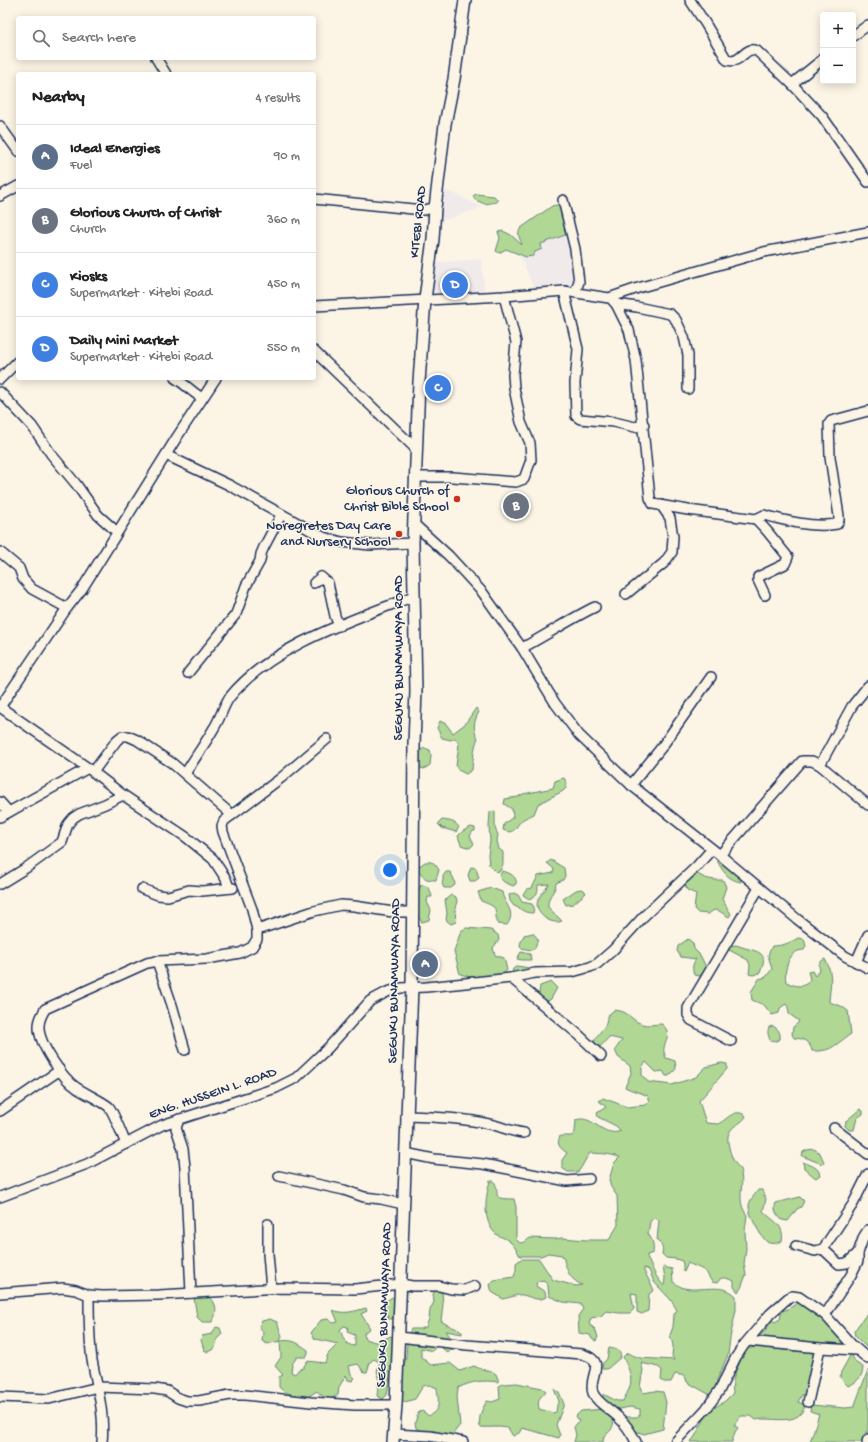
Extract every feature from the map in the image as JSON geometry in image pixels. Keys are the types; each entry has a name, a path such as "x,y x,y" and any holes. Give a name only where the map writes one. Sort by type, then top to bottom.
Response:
{"main road":[{"name":"KITEBI ROAD","path":"416,449 418,382 425,299 445,124 455,74 465,0"},
{"name":"SEGUKU BUNAMWAYA ROAD","path":"393,1438 399,1337 406,1116 412,987 414,744 416,691 413,542 416,449"}],"street":[{"path":"690,0 727,60 732,62 738,60 749,50 753,49 757,51 792,84 822,116 868,182"},
{"path":"856,34 868,25"},
{"path":"157,60 165,72"},
{"path":"792,84 820,62"},
{"path":"0,126 16,148"},
{"path":"0,196 16,187"},
{"path":"316,199 423,210 435,208"},
{"path":"563,200 575,250 579,282 575,292"},
{"path":"612,301 638,288 758,254 868,232"},
{"path":"564,291 578,349 575,384 576,416 580,419 614,422 635,427 644,425"},
{"path":"316,306 504,296 564,291 575,292 670,314 684,337 688,355 688,389"},
{"path":"415,477 452,477 516,482 524,479 531,460 530,443 520,422 513,375 516,342 504,296"},
{"path":"612,301 629,330 636,360 644,425 650,498 653,504 756,519 764,515 790,522 828,525 837,524 839,516 830,457 829,424 831,421 868,411"},
{"path":"316,353 416,449"},
{"path":"0,379 16,363"},
{"path":"179,380 183,382 192,392 202,398"},
{"path":"215,380 82,589 67,608 0,707 123,795 186,837 214,859 226,879 229,888"},
{"path":"0,392 32,426 51,454 98,514 117,532"},
{"path":"166,455 229,485 323,537 342,542 370,545 413,542"},
{"path":"626,594 664,563 672,552 674,537 670,518 661,505"},
{"path":"188,672 236,614 246,586 260,561 264,547 281,515"},
{"path":"756,519 767,530 788,557 785,564 758,577 765,594"},
{"path":"414,524 449,556 483,593 522,648 555,703 580,735 631,785 831,946 868,968"},
{"path":"0,552 19,568 23,579 32,589 67,608"},
{"path":"314,583 321,577 328,583 335,616 339,626"},
{"path":"185,774 214,728 228,699 254,673 283,652 339,626 414,596"},
{"path":"522,648 574,617 595,607"},
{"path":"631,785 661,748 711,677"},
{"path":"820,765 852,706 868,686"},
{"path":"0,817 90,770 122,736 128,736 137,740 172,763 232,815"},
{"path":"126,1144 109,1108 75,1087 60,1070 47,1051 39,1028 40,1017 45,1009 146,963 157,961 207,959 240,953 252,947 257,939 257,930 252,909 243,888 222,826 224,821 281,778 327,739"},
{"path":"720,856 802,761 812,761 820,765 868,805"},
{"path":"0,884 26,868 62,842 68,824 73,818 123,795"},
{"path":"0,802 8,812"},
{"name":"ENG. HUSSEIN L. ROAD","path":"0,1197 87,1164 150,1131 179,1119 276,1088 296,1078 328,1048 356,1014 370,1001 387,992 401,988 426,987 511,978 535,973 582,970 597,964 613,950 643,917 697,866 712,849"},
{"path":"142,889 158,895 168,896 190,890 202,891 243,888"},
{"path":"732,1041 692,1020 688,1014 688,1008 760,888"},
{"path":"257,930 327,907 341,905 393,912 412,912"},
{"path":"856,962 868,935"},
{"path":"157,961 185,1050"},
{"path":"511,978 579,1035 601,1056"},
{"path":"0,1111 60,1070"},
{"path":"406,1116 431,1117 494,1125 512,1132 524,1133"},
{"path":"179,1119 176,1128 183,1149 185,1167 191,1293"},
{"path":"834,1128 868,1154"},
{"path":"405,1153 434,1159 483,1164 567,1181 589,1179"},
{"path":"796,1246 815,1251 823,1249 853,1204 868,1174"},
{"path":"279,1176 344,1190 364,1198 381,1199 403,1204"},
{"path":"268,1224 268,1254 271,1289"},
{"path":"826,1315 858,1262 858,1253 864,1236 868,1230"},
{"path":"823,1249 839,1264 847,1263 858,1253"},
{"path":"0,1293 63,1288 76,1290 89,1295 117,1296 271,1289 355,1289 401,1284 412,1286 439,1286 465,1290 475,1286"},
{"path":"89,1295 91,1349 98,1387 103,1428 102,1442"},
{"path":"675,1442 706,1409 719,1391 736,1357 748,1341 770,1314 792,1296 798,1297 826,1315 856,1350 868,1360"},
{"path":"399,1337 467,1345 582,1354 591,1357 595,1361 596,1365 592,1387 593,1392 601,1403 630,1430 636,1442"},
{"path":"748,1341 856,1350"},
{"path":"808,1402 820,1348"},
{"path":"0,1397 49,1399 98,1387 167,1390 178,1398 187,1401 199,1401 238,1394 311,1402 355,1405 396,1405"},
{"path":"393,1438 430,1436 463,1442"}],"shaded area":[{"path":"441,189 454,193 482,207 439,221"},
{"path":"570,234 575,289 535,291 520,256 542,249 540,244"},
{"path":"481,259 485,294 431,296 433,263"}],"green space":[{"path":"476,194 494,196 497,199 497,202 485,204 475,200 473,196"},
{"path":"560,205 568,234 541,244 542,249 535,252 533,256 526,257 506,249 499,253 496,251 500,238 498,232 503,231 511,235 522,245 519,238 521,228 552,206"},
{"path":"476,708 479,712 474,728 478,738 472,770 466,774 458,770 456,766 459,744 455,738 451,740 442,738 437,728 440,721 446,724 453,733 465,724"},
{"path":"424,748 430,750 431,755 430,765 424,769 418,767 418,752"},
{"path":"564,778 567,783 566,788 563,791 538,804 534,814 521,821 511,832 503,830 504,824 513,817 512,809 504,804 505,799 553,788 555,781"},
{"path":"495,811 495,828 498,835 497,841 499,849 503,852 503,864 500,871 496,872 489,865 488,855 490,841 490,812"},
{"path":"442,820 452,822 457,825 459,827 456,832 442,828 438,824"},
{"path":"471,827 475,828 475,831 473,831 470,836 474,844 470,848 461,845 458,836 463,831"},
{"path":"719,858 739,875 741,882 732,879 726,874 717,860"},
{"path":"551,860 564,868 565,876 563,880 556,883 548,903 548,907 562,921 558,922 548,920 540,914 537,905 540,896 549,884 538,885 538,890 532,898 529,899 523,895 527,889 532,888 538,876 553,873 554,869 547,863"},
{"path":"425,862 432,862 438,868 439,870 436,880 429,880 422,876 418,867"},
{"path":"471,867 476,868 479,878 475,881 470,881 468,875"},
{"path":"502,871 512,875 516,879 516,884 513,886 504,882 499,877"},
{"path":"446,872 450,872 454,879 455,885 451,888 444,888 442,884 443,876"},
{"path":"698,874 707,879 723,880 726,887 722,899 731,914 729,917 719,911 714,910 708,914 698,913 694,909 696,894 687,890 685,884 687,880"},
{"path":"421,885 429,888 432,897 428,897 427,902 431,910 429,920 422,922 417,913 417,899"},
{"path":"491,888 502,892 509,908 511,916 507,925 498,924 494,908 481,901 478,892"},
{"path":"581,889 586,893 573,904 566,905 563,899 576,890"},
{"path":"514,893 518,895 522,902 532,904 534,907 533,913 525,912 514,906 510,901 509,895"},
{"path":"451,895 456,897 457,901 455,909 456,922 451,924 446,920 447,913 445,900"},
{"path":"466,928 491,930 498,935 499,940 493,948 495,955 504,958 507,970 502,976 470,977 460,974 454,951 461,931"},
{"path":"533,933 538,939 535,948 531,950 521,948 520,944 524,935"},
{"path":"798,938 804,939 806,946 804,950 794,953 790,959 786,970 786,981 795,986 801,986 808,983 810,979 808,972 812,971 815,976 820,970 819,966 821,961 825,959 830,970 831,985 829,1002 841,1006 848,1011 851,1034 829,1049 812,1051 810,1045 806,1041 794,1038 792,1034 793,1027 799,1021 789,1014 786,1004 780,1008 779,1013 772,1015 764,1005 752,1000 751,992 759,979 766,977 772,969 768,955 772,946 786,944"},
{"path":"688,939 693,943 694,949 700,955 705,965 705,973 700,976 694,975 693,973 693,965 696,959 681,957 677,951 678,946"},
{"path":"736,945 758,952 763,956 763,963 760,973 753,975 749,974 750,965 748,960 729,950 729,946"},
{"path":"521,952 530,954 531,960 517,959"},
{"path":"517,966 530,968 529,977 521,983 512,973 513,969"},
{"path":"551,982 557,988 551,999 548,1001 541,998 539,993 540,986"},
{"path":"614,1010 627,1014 642,1024 662,1024 667,1030 668,1036 664,1052 666,1058 675,1061 676,1069 669,1076 666,1076 663,1071 656,1072 646,1062 642,1067 642,1075 648,1082 672,1085 696,1077 706,1067 721,1063 727,1064 727,1069 699,1101 706,1123 718,1124 735,1113 746,1116 732,1129 728,1136 732,1157 741,1172 741,1200 747,1215 744,1264 746,1275 738,1292 734,1287 734,1281 721,1278 717,1283 712,1282 704,1270 688,1263 684,1272 682,1261 666,1258 662,1254 662,1246 657,1240 659,1220 653,1218 650,1222 648,1234 652,1241 653,1253 647,1255 647,1258 664,1286 665,1278 663,1267 672,1269 673,1282 683,1288 718,1288 731,1292 736,1296 736,1310 728,1355 717,1380 715,1392 712,1396 687,1382 685,1376 675,1374 671,1382 664,1382 661,1380 662,1370 658,1367 641,1363 643,1370 640,1387 643,1393 655,1391 663,1392 666,1402 663,1429 644,1434 635,1431 626,1417 637,1417 640,1415 640,1409 630,1407 619,1409 612,1408 604,1400 603,1394 617,1401 623,1401 629,1390 631,1382 629,1371 623,1357 627,1353 640,1358 674,1360 672,1356 673,1345 670,1335 673,1327 674,1314 677,1310 671,1300 654,1282 649,1270 644,1268 644,1271 654,1290 649,1294 648,1311 642,1314 637,1312 637,1294 631,1293 634,1309 630,1313 606,1311 601,1316 591,1318 589,1324 595,1329 598,1337 596,1341 592,1339 590,1335 579,1333 578,1316 583,1309 580,1304 563,1302 549,1296 548,1286 544,1280 537,1281 536,1286 545,1292 546,1297 540,1299 534,1299 521,1295 503,1299 492,1292 490,1285 494,1280 514,1277 516,1263 521,1259 539,1259 553,1280 576,1286 582,1285 570,1276 562,1255 548,1253 541,1256 520,1256 511,1243 497,1235 492,1230 486,1210 490,1181 494,1181 498,1197 514,1199 516,1207 516,1239 520,1243 525,1242 530,1238 609,1240 618,1225 617,1196 611,1187 609,1180 614,1163 620,1157 607,1154 590,1153 578,1172 568,1172 562,1168 562,1160 567,1153 561,1148 558,1142 560,1136 572,1136 575,1132 576,1120 581,1119 586,1119 606,1131 621,1131 616,1126 598,1117 597,1113 606,1107 599,1101 603,1098 627,1107 646,1105 650,1101 648,1096 625,1087 631,1073 630,1066 618,1057 615,1050 622,1040 609,1037 600,1047 594,1042 606,1024 607,1016"},
{"path":"773,1026 780,1033 780,1039 776,1041 770,1040 768,1035 769,1027"},
{"path":"860,1109 863,1111 863,1114 857,1118 854,1130 849,1130 845,1126 846,1121"},
{"path":"814,1149 820,1153 824,1162 822,1164 802,1156 803,1152"},
{"path":"803,1162 816,1168 820,1175 816,1178 813,1176 804,1168"},
{"path":"758,1190 762,1190 766,1199 763,1211 780,1227 782,1231 782,1241 773,1244 767,1242 755,1225 749,1210 749,1204"},
{"path":"800,1197 804,1201 801,1207 797,1209 788,1221 782,1220 776,1212 776,1203"},
{"path":"437,1288 442,1292 443,1305 441,1321 459,1330 462,1334 446,1331 454,1342 453,1348 448,1353 442,1348 441,1336 437,1338 435,1348 432,1351 421,1348 421,1357 431,1365 450,1363 460,1371 474,1366 496,1374 499,1382 478,1382 458,1388 457,1397 460,1425 452,1435 423,1433 416,1428 415,1423 418,1413 422,1411 429,1416 438,1407 437,1388 430,1385 423,1386 415,1399 405,1402 395,1393 394,1379 404,1365 407,1343 413,1340 409,1334 411,1329 426,1327 430,1310 434,1302 433,1294"},
{"path":"196,1296 209,1296 214,1302 216,1312 212,1322 202,1322 197,1317 194,1298"},
{"path":"392,1297 395,1299 394,1314 392,1319 389,1319 384,1308 385,1302"},
{"path":"798,1303 804,1305 817,1314 847,1343 848,1346 756,1340 765,1331 772,1320 775,1322 780,1319 782,1311"},
{"path":"366,1308 367,1311 361,1314 370,1328 364,1333 365,1339 375,1342 382,1342 384,1339 391,1336 393,1339 391,1370 387,1395 383,1399 377,1396 379,1377 377,1371 380,1361 374,1359 370,1362 367,1372 364,1372 358,1364 349,1366 351,1374 355,1378 352,1381 348,1380 346,1375 339,1387 338,1395 329,1400 317,1391 306,1398 282,1390 279,1387 279,1377 283,1375 275,1366 281,1357 280,1341 292,1341 308,1350 308,1353 306,1357 297,1357 292,1364 291,1372 295,1374 299,1369 303,1368 307,1361 325,1363 328,1354 338,1344 315,1339 311,1333 321,1320 328,1319 333,1323 338,1322 333,1310 345,1312","holes":["344,1326 348,1327 347,1332 355,1335 355,1346 346,1343 340,1330"]},
{"path":"868,1312 868,1349 855,1336 854,1331"},
{"path":"270,1319 277,1322 282,1336 280,1341 267,1344 262,1341 263,1332 259,1326 262,1321"},
{"path":"216,1327 220,1328 222,1334 217,1339 215,1348 208,1352 204,1350 201,1340 202,1336 212,1334"},
{"path":"756,1347 805,1352 814,1351 816,1353 805,1394 802,1395 798,1402 805,1405 802,1412 791,1419 784,1420 756,1420 751,1416 741,1416 734,1425 738,1428 732,1442 690,1442 694,1438 709,1411 725,1401 733,1393 732,1387 734,1376 746,1349"},
{"path":"609,1348 617,1350 621,1357 607,1369 602,1369 603,1363 607,1359"},
{"path":"851,1354 856,1363 863,1367 863,1371 854,1383 848,1386 840,1377 841,1372"},
{"path":"868,1370 868,1429 864,1442 810,1442 819,1414 810,1411 811,1405 845,1408 854,1407"},
{"path":"517,1383 542,1388 546,1391 539,1400 539,1409 553,1413 556,1412 559,1401 554,1389 559,1392 564,1404 556,1425 560,1435 559,1438 522,1428 519,1433 513,1436 508,1428 480,1427 481,1413 487,1401 492,1402 500,1399 499,1386 503,1384"},
{"path":"604,1409 613,1419 613,1426 604,1436 603,1442 574,1442 576,1435 574,1427 579,1421 576,1416 581,1411"}],"waterway":[{"path":"440,218 441,203"}],"place":[{"name":"Daily Mini Market","path":"455,285"},
{"name":"Kiosks","path":"438,388"},
{"name":"Glorious Church of Christ Bible School","path":"457,499"},
{"name":"Glorious Church of Christ","path":"516,506"},
{"name":"Noregretes Day Care and Nursery School","path":"399,534"},
{"name":"Ideal Energies","path":"425,964"}]}
